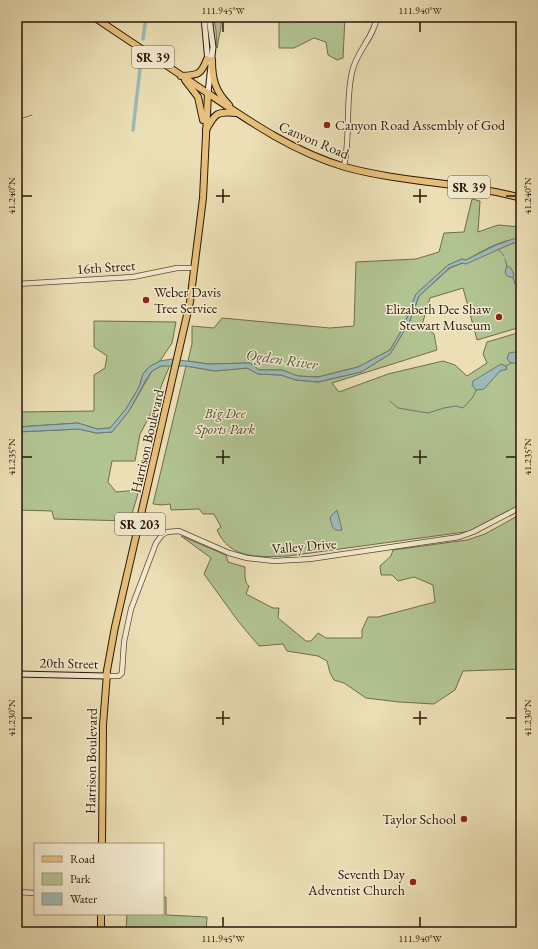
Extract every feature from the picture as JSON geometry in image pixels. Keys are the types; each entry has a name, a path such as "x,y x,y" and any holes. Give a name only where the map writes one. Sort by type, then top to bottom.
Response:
{"main road":[{"name":"Canyon Road","path":"94,17 237,113 282,140 344,166 395,178 462,186 521,198"},
{"name":"Harrison Boulevard","path":"204,17 210,62"},
{"name":"Harrison Boulevard","path":"102,843 106,676 115,627 175,372 195,268 203,198 205,130 210,62 213,43 209,17"},
{"path":"205,130 199,99 181,76 199,73 210,62"},
{"path":"210,62 215,86 221,96 237,113"},
{"path":"205,130 216,114 224,112 237,113"},
{"name":"20th Street","path":"17,674 106,676"},
{"path":"101,915 101,932"}],"street":[{"path":"344,166 347,154 348,89 352,70 375,27 377,17"},
{"name":"16th Street","path":"17,284 133,277 176,268 195,268"},
{"name":"Valley Drive","path":"121,675 124,642 131,610 156,543 162,534 181,531 229,554 274,562 310,559 459,537 474,532 521,507"},
{"name":"20th Street","path":"106,676 121,675"},
{"path":"17,892 34,893"}],"green space":[{"path":"213,17 221,17 221,27 217,48 216,30"},
{"path":"279,17 345,17 343,58 337,60 328,55 326,42 314,38 294,48 279,48"},
{"path":"472,199 480,201 478,232 498,225 521,227 521,239 499,243 466,260 462,259 448,265 416,294 403,328 390,350 358,367 318,377 298,376 282,370 259,370 250,363 208,364 188,361 192,344 192,326 214,328 222,318 330,328 354,326 356,262 416,259 439,252 444,233 464,232"},
{"name":"Big Dee Sports Park","path":"513,243 521,243 521,327 477,340 463,288 430,298 422,325 434,334 437,350 332,383 339,392 388,374 443,361 455,365 467,376 487,363 483,354 487,342 521,332 521,505 472,531 288,556 267,557 247,555 230,547 223,540 217,530 221,527 214,514 203,514 199,509 171,510 170,504 153,504 186,366 215,371 247,368 258,374 281,375 296,380 318,382 361,372 390,354 409,323 419,296 450,268"},
{"path":"94,321 176,322 172,343 160,361 149,367 143,374 139,387 126,409 110,428 97,429 78,423 17,427 17,412 94,411 94,375 105,368 107,356 94,347"},
{"path":"170,365 155,406 140,434 135,461 112,461 108,482 116,492 139,490 130,521 54,519 52,511 17,510 17,432 79,429 96,433 112,432 129,411 152,371 161,366"},
{"path":"521,514 521,669 463,671 455,690 434,704 366,698 344,683 334,680 330,673 327,661 318,656 287,651 283,644 259,646 238,621 204,574 211,558 181,536 226,555 228,562 245,567 246,580 249,586 246,594 273,608 279,608 278,618 306,641 311,641 318,633 326,638 362,638 362,630 368,617 378,617 435,602 433,585 414,577 398,581 392,575 381,575 380,566 391,556 393,550 467,540 485,534"},
{"path":"164,897 166,897 166,915 207,917 206,932 126,932 127,915 164,915"},
{"path":"61,928 75,928 77,932 59,932"}],"water":[{"name":"Ogden River","path":"513,239 521,239 521,243 513,243 466,264 462,263 449,268 419,296 409,323 390,354 361,372 318,382 296,380 281,375 258,374 247,368 215,371 186,366 161,366 152,371 129,411 112,432 96,433 79,429 17,432 17,427 78,423 97,429 110,428 126,409 139,387 143,374 149,367 160,361 172,359 208,364 250,363 259,370 282,370 298,376 318,377 358,367 390,350 403,328 416,294 448,265 462,259 466,260 494,246"},
{"path":"507,266 511,268 514,275 513,278 507,276 505,272"},
{"path":"521,351 521,362 511,363 507,359 509,353"},
{"path":"501,364 506,366 507,369 500,371 484,389 476,390 472,385 473,381"},
{"path":"337,510 342,530 334,529 330,517"}],"waterway":[{"path":"143,39 146,17"},
{"path":"133,130 141,60"},
{"path":"17,120 32,115"},
{"path":"498,249 504,256"},
{"path":"505,259 507,266"},
{"path":"513,278 515,284"},
{"path":"506,366 511,363"},
{"path":"390,401 398,408 428,413 456,406 463,408 473,397 476,390"}],"place":[{"name":"Canyon Road Assembly of God","path":"327,125"},
{"name":"Weber Davis Tree Service","path":"146,300"},
{"name":"Elizabeth Dee Shaw Stewart Museum","path":"499,317"},
{"name":"Taylor School","path":"464,819"},
{"name":"Seventh Day Adventist Church","path":"413,882"}]}
